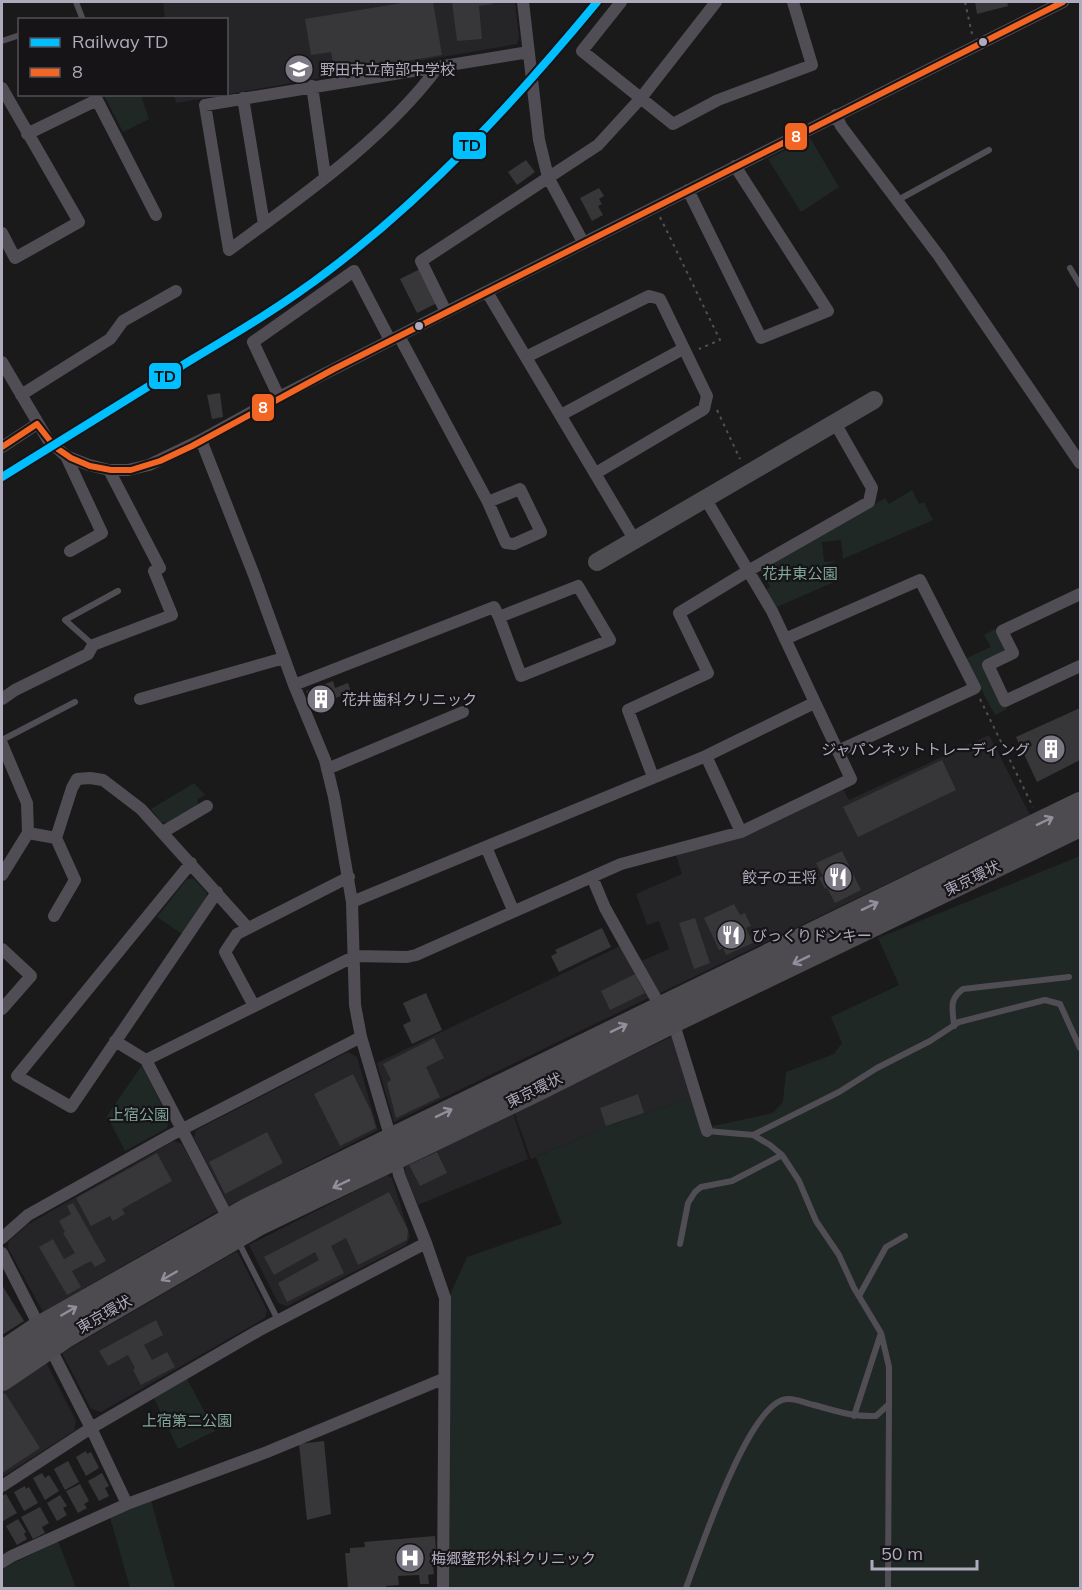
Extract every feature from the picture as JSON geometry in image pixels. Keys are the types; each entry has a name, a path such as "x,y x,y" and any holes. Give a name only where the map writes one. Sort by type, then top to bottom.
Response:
{"highway":[{"name":"東京環状","path":"2,1379 45,1337 229,1220 392,1149 667,1014 1080,804"},
{"name":"東京環状","path":"667,1014 1080,825"},
{"name":"東京環状","path":"2,1353 45,1337 258,1224 392,1149"}],"street":[{"path":"523,2 539,140 548,177 583,242"},
{"path":"621,2 582,51 673,124 718,100 812,65 794,2"},
{"path":"446,312 421,261 598,145 641,98 716,2"},
{"path":"2,362 37,424 53,446 66,456 109,470 129,470 149,465 583,242 1063,2"},
{"path":"438,67 422,89 380,132 229,250 205,105 529,52"},
{"path":"312,86 325,176"},
{"path":"2,88 79,222 15,258 2,233"},
{"path":"243,98 264,224"},
{"path":"27,134 97,100 156,215"},
{"path":"836,115 841,126 970,300 1080,464"},
{"path":"688,190 761,338 828,310 735,166"},
{"path":"279,397 253,342 354,271 395,338 488,502 506,543 513,544 541,532 520,489 488,502"},
{"path":"21,395 110,339 123,321 176,291"},
{"path":"487,292 634,539"},
{"path":"526,357 649,296 660,299 707,396 704,409 596,473"},
{"path":"561,415 685,352"},
{"path":"597,562 874,400"},
{"path":"653,777 628,710 708,673 679,612 869,502 873,488 835,423"},
{"path":"2,447 37,424"},
{"path":"201,440 327,769 349,877 352,902 355,1005 361,1037 392,1149 445,1298 443,1588"},
{"path":"66,456 102,533 70,551"},
{"path":"2,699 15,690 88,654 93,645 172,615 154,571 160,568 109,470"},
{"path":"146,1060 354,956 407,957 416,955 513,910 637,859 741,832 851,779 764,597 705,498"},
{"path":"785,639 920,580 975,688 838,751"},
{"path":"294,685 494,607 522,676 610,640 578,586 499,617"},
{"path":"1080,594 1002,631 1012,653 988,665 1005,701 1080,666"},
{"path":"140,699 284,658"},
{"path":"352,902 706,756 814,703"},
{"path":"327,769 463,712"},
{"path":"2,742 27,803 28,833 2,875"},
{"path":"706,756 741,832"},
{"path":"54,916 75,880 56,838 77,779 90,778 103,780 141,809 248,928"},
{"path":"163,832 207,806"},
{"path":"28,833 56,838"},
{"path":"486,847 513,910"},
{"path":"191,863 17,1076 71,1107 217,892"},
{"path":"254,1006 225,952 237,934 349,877"},
{"path":"592,877 605,908 667,1014 707,1131"},
{"path":"2,949 31,976 2,1010"},
{"path":"2,1238 28,1215 181,1129 361,1037"},
{"path":"115,1041 146,1060 229,1220"},
{"path":"2,1486 91,1428 278,1320 426,1243"},
{"path":"2,1253 128,1504"},
{"path":"2,1562 128,1504 267,1452 443,1379"}],"lane":[{"path":"76,2 82,18"},
{"path":"2,41 18,36"},
{"path":"898,200 989,150"},
{"path":"1070,268 1080,285"},
{"path":"93,645 65,620 118,591"},
{"path":"2,742 75,702"},
{"path":"954,1026 952,1005 955,996 963,989 1069,977"},
{"path":"753,1135 839,1092 959,1022 1045,1000 1054,1001 1060,1004 1080,1048"},
{"path":"707,1131 753,1135 782,1155 799,1181 816,1221 839,1255 859,1296 881,1333 889,1367 888,1588"},
{"path":"680,1244 688,1203 695,1192 701,1187 732,1181 782,1155"},
{"path":"859,1296 886,1247 905,1236"},
{"path":"241,1247 278,1320"},
{"path":"854,1416 881,1333"},
{"path":"686,1588 731,1470 766,1410 777,1400 789,1398 854,1416 876,1416 889,1404"}],"path":[{"path":"965,2 975,45"},
{"path":"654,207 720,340 685,352"},
{"path":"707,396 717,409 741,462"},
{"path":"975,688 1035,813"},
{"path":"988,714 993,712"}],"shaded area":[{"name":"野田市立南部中学校","path":"163,2 515,2 519,38 517,44 228,94 228,18 165,18"},
{"name":"野田市立南部中学校","path":"174,96 216,96 176,103"},
{"path":"989,735 1030,815 658,994 639,962 669,949 659,921 647,925 636,894 682,874 676,855 745,836 843,789 849,800"},
{"path":"620,946 650,997 394,1122 377,1063"},
{"path":"675,1035 694,1097 606,1127 531,1159 514,1112"},
{"path":"348,1052 357,1057 378,1130 229,1206 194,1138 196,1130"},
{"path":"513,1113 528,1159 418,1205 404,1171 406,1166"},
{"path":"174,1141 182,1144 218,1211 43,1312 8,1248 9,1241 27,1225"},
{"path":"387,1175 392,1178 410,1236 406,1245 287,1306 278,1303 249,1245"},
{"path":"237,1251 267,1310 265,1318 101,1412 91,1409 62,1353"},
{"path":"46,1362 76,1421 74,1431 2,1477 2,1391"}],"green space":[{"path":"105,96 141,96 149,119 123,132"},
{"path":"810,138 839,187 801,212 768,159"},
{"name":"花井東公園","path":"912,490 919,504 924,502 933,520 843,559 841,540 822,542 824,562 837,561 826,565 832,583 777,607 766,590 770,587 765,576 760,579 762,570 885,498 889,504"},
{"path":"995,629 1005,647 1003,653 983,664 1007,709 995,715 965,659 991,647 984,635"},
{"path":"194,783 205,795 198,799 197,806 167,823 161,822 151,809"},
{"path":"1080,856 1080,1588 449,1588 449,1297 467,1257 562,1224 536,1157 606,1127 694,1097 707,1125 713,1126 773,1113 783,1102 786,1072 834,1054 842,1043 831,1017 899,985 878,938"},
{"path":"187,879 194,879 206,892 207,898 182,934 157,917"},
{"name":"上宿公園","path":"142,1065 169,1120 167,1128 125,1151 107,1116"},
{"name":"上宿第二公園","path":"187,1379 215,1431 178,1449 154,1398"},
{"path":"151,1500 175,1588 130,1588 110,1517"},
{"path":"58,1541 76,1588 2,1588 2,1569"}],"building":[{"path":"408,2 433,2 442,55 335,73 331,52 311,55 305,19"},
{"path":"452,2 493,2 493,4 479,6 482,39 457,41"},
{"path":"975,2 1007,2 1008,6 977,14"},
{"path":"526,160 535,172 517,185 508,172"},
{"path":"599,188 604,196 599,199 602,204 598,206 603,215 592,221 580,198"},
{"path":"420,269 437,303 417,313 400,279"},
{"path":"220,393 223,417 212,419 207,395"},
{"name":"花井歯科クリニック","path":"333,681 335,688 348,683 351,692 313,707 306,691"},
{"name":"ジャパンネットトレーディング","path":"1080,708 1080,760 1037,782 1016,737"},
{"path":"942,760 956,790 858,837 843,807"},
{"name":"餃子の王将","path":"842,851 861,890 835,903 819,878 823,876 816,863"},
{"name":"びっくりドンキー","path":"734,904 740,915 745,913 751,926 746,928 753,943 726,955 723,948 719,950 704,918"},
{"path":"695,918 710,963 694,969 679,923"},
{"path":"602,928 611,947 559,972 551,956 557,953 555,950"},
{"path":"635,974 645,993 610,1010 601,991"},
{"path":"426,993 442,1030 412,1044 403,1025 411,1021 403,1003"},
{"path":"434,1038 444,1058 426,1067 440,1097 396,1118 387,1083 391,1080 383,1064"},
{"path":"353,1074 371,1111 376,1128 340,1146 314,1094"},
{"path":"638,1094 644,1113 606,1126 600,1108"},
{"path":"267,1132 283,1163 225,1194 209,1162"},
{"path":"437,1152 447,1173 420,1186 409,1165"},
{"path":"157,1153 172,1181 122,1209 125,1214 113,1221 110,1216 91,1226 76,1198"},
{"path":"389,1192 408,1230 407,1240 358,1265 346,1238 331,1246 344,1273 287,1302 278,1283 319,1260 315,1252 274,1275 264,1257"},
{"path":"73,1203 106,1261 95,1267 91,1261 72,1271 81,1287 67,1295 39,1247 53,1239 64,1259 75,1253 59,1221 71,1214 67,1206"},
{"path":"2,1285 24,1321 2,1335"},
{"path":"156,1320 163,1335 144,1345 152,1360 167,1352 175,1367 141,1385 128,1355 108,1366 99,1351"},
{"path":"5,1393 40,1448 2,1473 2,1395"},
{"path":"324,1441 331,1514 307,1520 299,1444"},
{"path":"86,1451 87,1454 91,1452 99,1468 86,1476 76,1457"},
{"path":"68,1461 79,1482 65,1490 54,1469"},
{"path":"42,1473 45,1478 49,1475 59,1491 45,1500 33,1478"},
{"path":"102,1473 109,1486 105,1488 109,1496 99,1501 88,1481"},
{"path":"80,1484 89,1501 84,1504 87,1508 78,1513 66,1491"},
{"path":"25,1486 26,1489 29,1487 38,1503 24,1511 14,1492"},
{"path":"6,1494 17,1513 3,1521 2,1496"},
{"path":"60,1495 67,1506 63,1508 67,1515 57,1521 47,1503"},
{"path":"40,1507 49,1523 42,1527 45,1533 33,1539 21,1517"},
{"path":"18,1519 26,1532 24,1534 27,1539 17,1545 6,1526"},
{"name":"梅郷整形外科クリニック","path":"435,1536 437,1564 433,1565 434,1574 428,1575 429,1584 420,1584 419,1575 398,1576 399,1585 386,1586 386,1588 348,1588 345,1553 350,1553 350,1548 365,1547 364,1542"}],"rail line":[{"name":"TD","path":"2,477 278,306 366,241 437,178 503,110 597,2"}],"transit line":[{"name":"8","path":"2,447 37,424 55,447 71,458 90,466 111,470 131,470 160,461 334,369 1063,2"}],"place":[{"name":"野田市立南部中学校","path":"299,69"},
{"name":"花井歯科クリニック","path":"321,699"},
{"name":"ジャパンネットトレーディング","path":"1051,749"},
{"name":"餃子の王将","path":"838,877"},
{"name":"びっくりドンキー","path":"731,935"},
{"name":"梅郷整形外科クリニック","path":"410,1558"}]}
